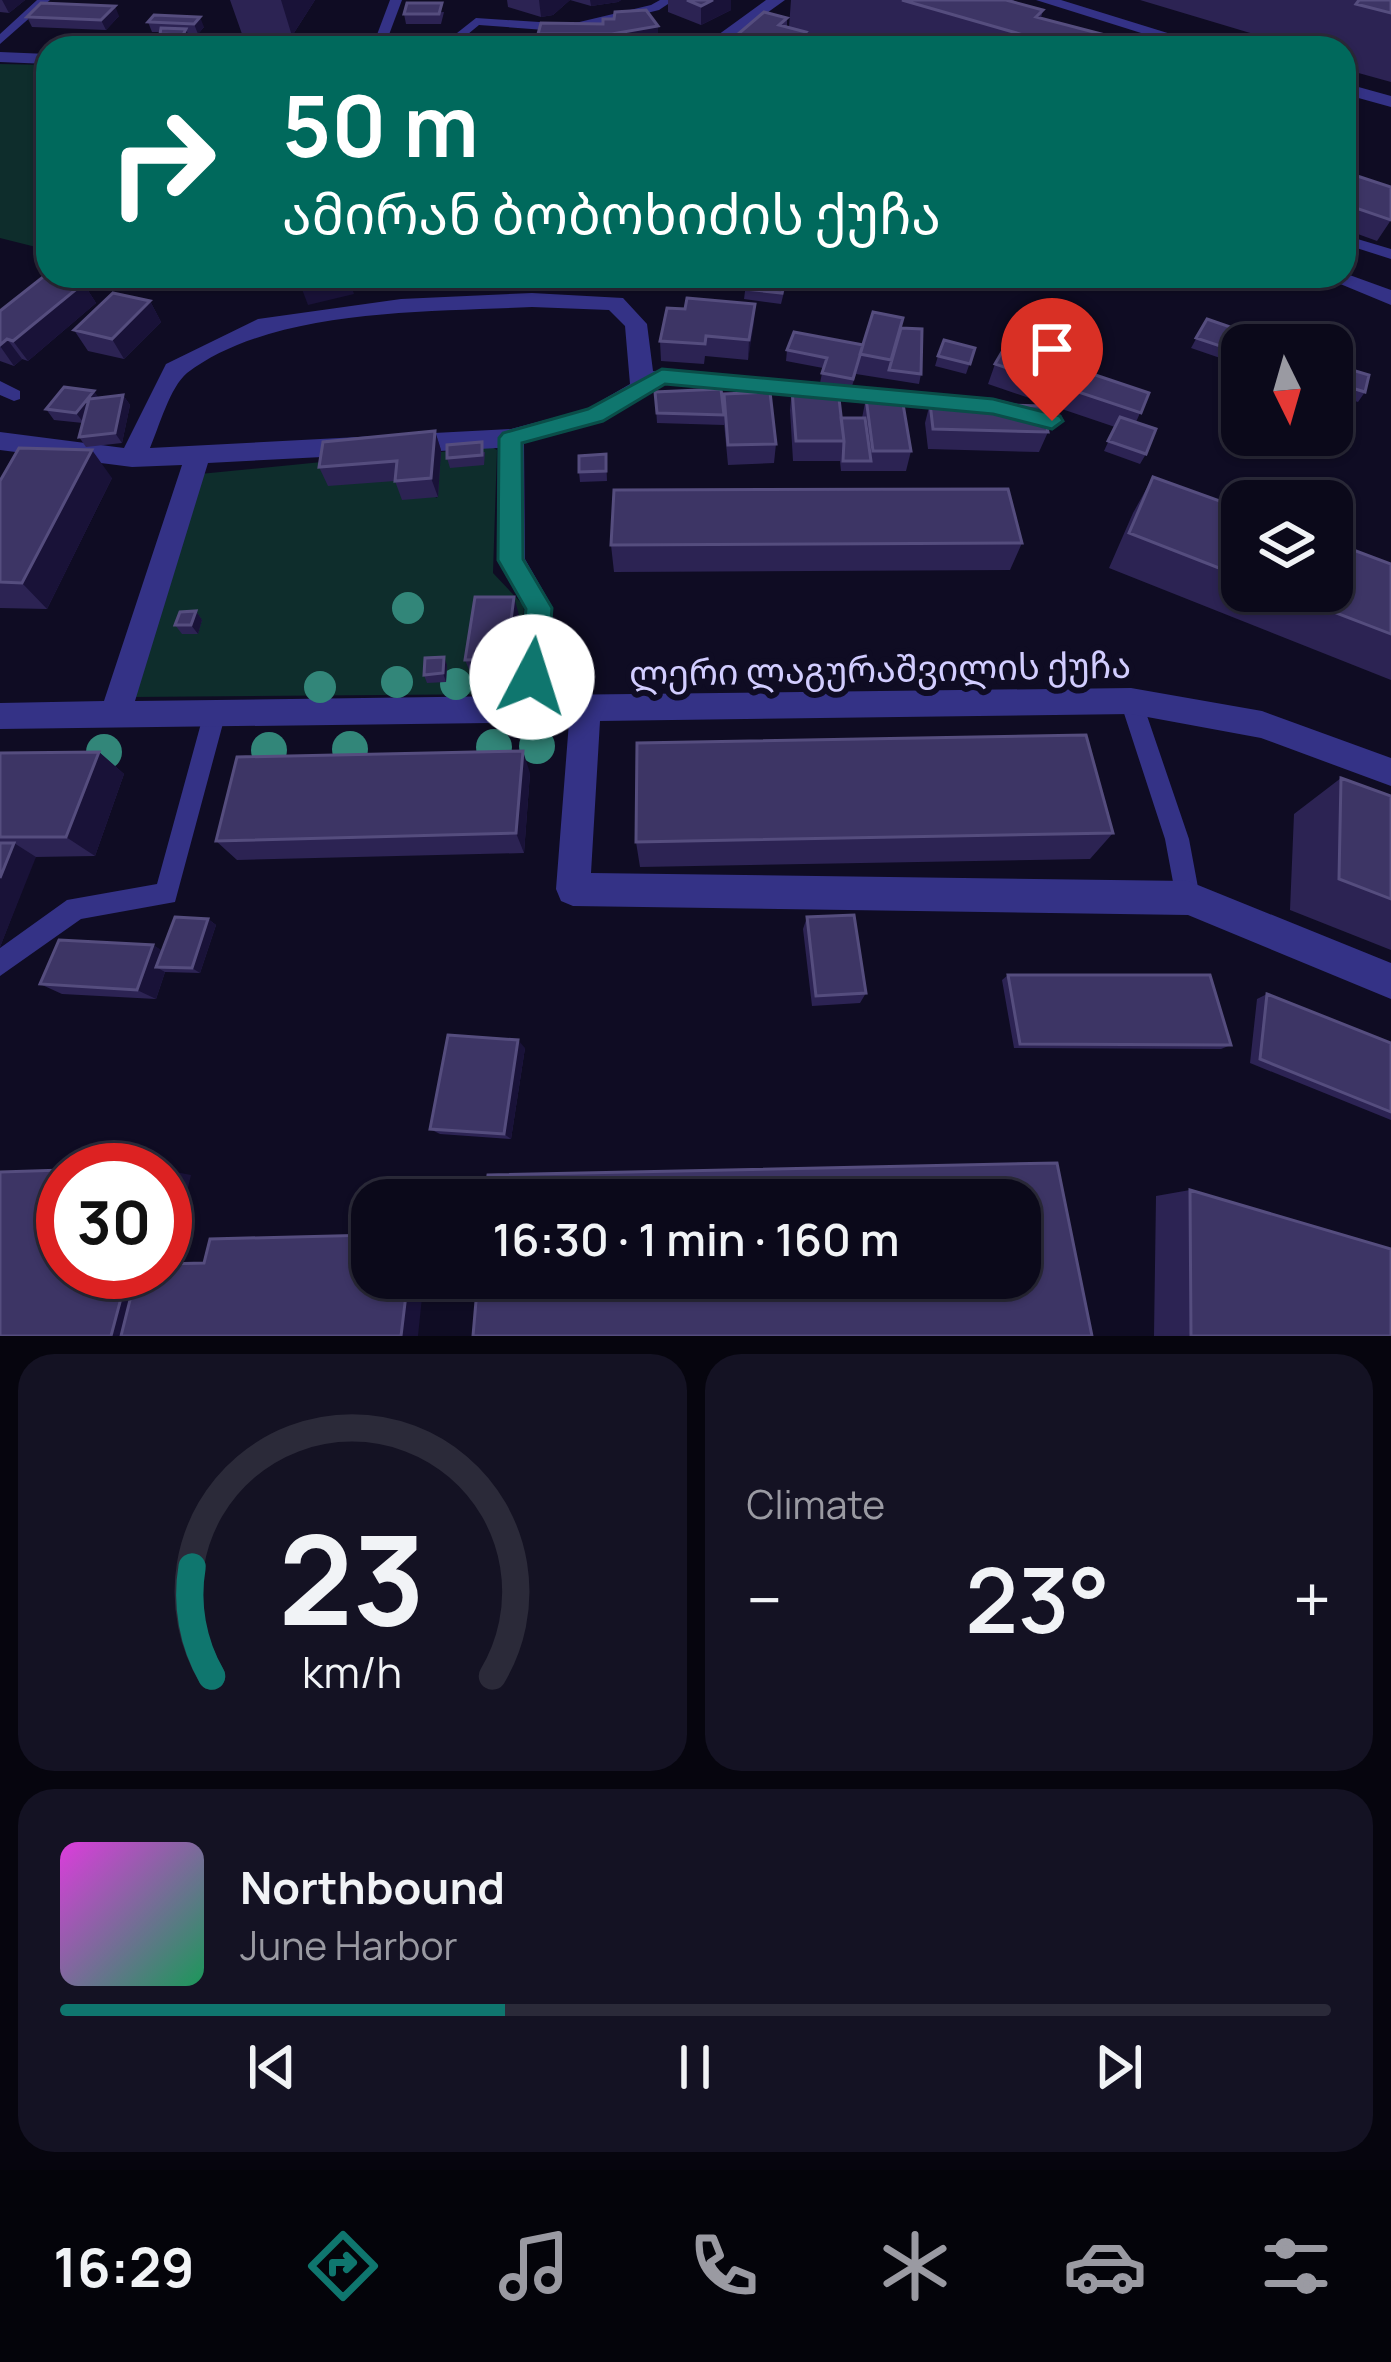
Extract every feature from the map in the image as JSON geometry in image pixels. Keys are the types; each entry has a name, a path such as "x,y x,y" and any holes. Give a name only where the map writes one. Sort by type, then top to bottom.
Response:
{"street":[{"path":"726,36 777,0"},
{"path":"1044,0 1166,36"},
{"path":"0,57 36,58"},
{"path":"1356,92 1391,102"},
{"path":"1356,285 1391,298"},
{"path":"132,458 174,370 266,325 289,321 400,306 532,300 615,303 637,324 643,388"},
{"path":"0,441 132,458 196,458 511,438 595,415 662,376 993,406 1052,421"},
{"path":"511,438 511,560 539,608 529,712"},
{"path":"114,717 196,458"},
{"name":"ლერი ლაგურაშვილის ქუჩა","path":"0,716 585,712 1131,701 1262,725 1391,772"},
{"path":"585,712 573,889 1188,898 1391,981"}],"lane":[{"path":"0,40 44,0"},
{"path":"382,36 396,0"},
{"path":"458,36 481,16 572,28 655,8 668,0"},
{"path":"1356,243 1391,254"},
{"path":"1131,701 1177,839 1188,898"},
{"path":"0,964 76,908 166,894 214,716"}],"green space":[{"path":"0,64 36,65 36,247 0,238"},
{"path":"490,446 497,450 493,573 524,606 519,684 511,694 132,697 200,474 332,461 404,481 437,498 441,452"}],"building":[{"path":"902,0 1006,0 1043,10 1036,17 1109,36 1020,34"},
{"path":"1359,0 1391,0 1391,13 1356,4"},
{"path":"41,3 115,6 101,20 27,17"},
{"path":"407,3 442,3 439,14 404,14"},
{"path":"646,10 658,26 612,34 538,34 541,23 603,24 603,19 614,19 615,12"},
{"path":"764,12 787,18 779,25 806,32 802,36 738,34"},
{"path":"154,15 200,17 194,24 148,22"},
{"path":"161,28 186,29 183,35 160,34"},
{"path":"1356,176 1391,187 1391,220 1356,208"},
{"path":"36,282 36,288 78,288 13,341 7,339 0,345 0,311"},
{"path":"744,288 783,288 782,293"},
{"path":"113,293 150,301 112,339 74,330"},
{"path":"687,298 755,304 749,340 706,336 705,344 660,341 667,308 685,309"},
{"path":"873,312 903,318 891,360 860,354"},
{"path":"1207,319 1222,324 1221,346 1196,338"},
{"path":"901,328 922,329 921,374 889,370"},
{"path":"794,332 863,345 853,379 822,373 827,358 787,350"},
{"path":"944,340 975,348 970,364 938,356"},
{"path":"1006,345 1149,393 1141,413 995,364"},
{"path":"1353,370 1369,375 1365,392 1353,388"},
{"path":"64,387 94,391 76,413 46,409"},
{"path":"721,389 724,415 657,413 655,392"},
{"path":"792,389 838,390 844,441 796,441"},
{"path":"770,392 776,444 728,445 724,394"},
{"path":"123,395 115,433 79,437 89,399"},
{"path":"866,398 902,398 911,451 873,451"},
{"path":"930,403 1042,406 1048,432 933,429"},
{"path":"1120,417 1156,429 1146,454 1108,441"},
{"path":"841,418 865,418 871,461 843,461"},
{"path":"435,431 431,478 395,481 397,461 319,467 323,442"},
{"path":"482,442 482,455 447,458 447,445"},
{"path":"19,448 92,450 22,583 0,582 0,481"},
{"path":"606,454 606,471 579,472 579,456"},
{"path":"1153,477 1221,501 1221,569 1129,533"},
{"path":"1008,489 1022,543 611,545 614,490"},
{"path":"1353,550 1391,564 1391,634 1334,612 1353,612"},
{"path":"475,597 514,597 506,659 465,660"},
{"path":"196,611 191,625 175,625 180,612"},
{"path":"444,657 443,673 424,675 425,658"},
{"path":"1086,735 1113,833 636,842 637,743"},
{"path":"523,751 516,833 216,841 237,757"},
{"path":"99,752 66,837 0,837 0,753"},
{"path":"1341,778 1391,796 1391,899 1339,879"},
{"path":"0,843 14,843 0,878"},
{"path":"854,915 866,993 816,996 807,917"},
{"path":"175,917 208,919 192,968 156,967"},
{"path":"59,940 153,945 137,990 40,984"},
{"path":"1008,975 1210,975 1231,1045 1020,1044"},
{"path":"1267,994 1391,1043 1391,1112 1260,1059"},
{"path":"448,1035 518,1040 504,1134 430,1129"},
{"path":"1057,1163 1092,1336 473,1336 476,1299 1041,1299 1041,1179 488,1179 488,1175"},
{"path":"36,1171 36,1299 121,1299 111,1336 0,1336 0,1172"},
{"path":"1190,1190 1391,1249 1391,1336 1191,1336"},
{"path":"351,1236 351,1299 405,1299 401,1336 121,1336 130,1299 192,1299 192,1263 204,1263 210,1239"}],"route":[{"path":"532,677 539,608 511,560 511,438 595,415 662,376 993,406 1052,421"}]}
